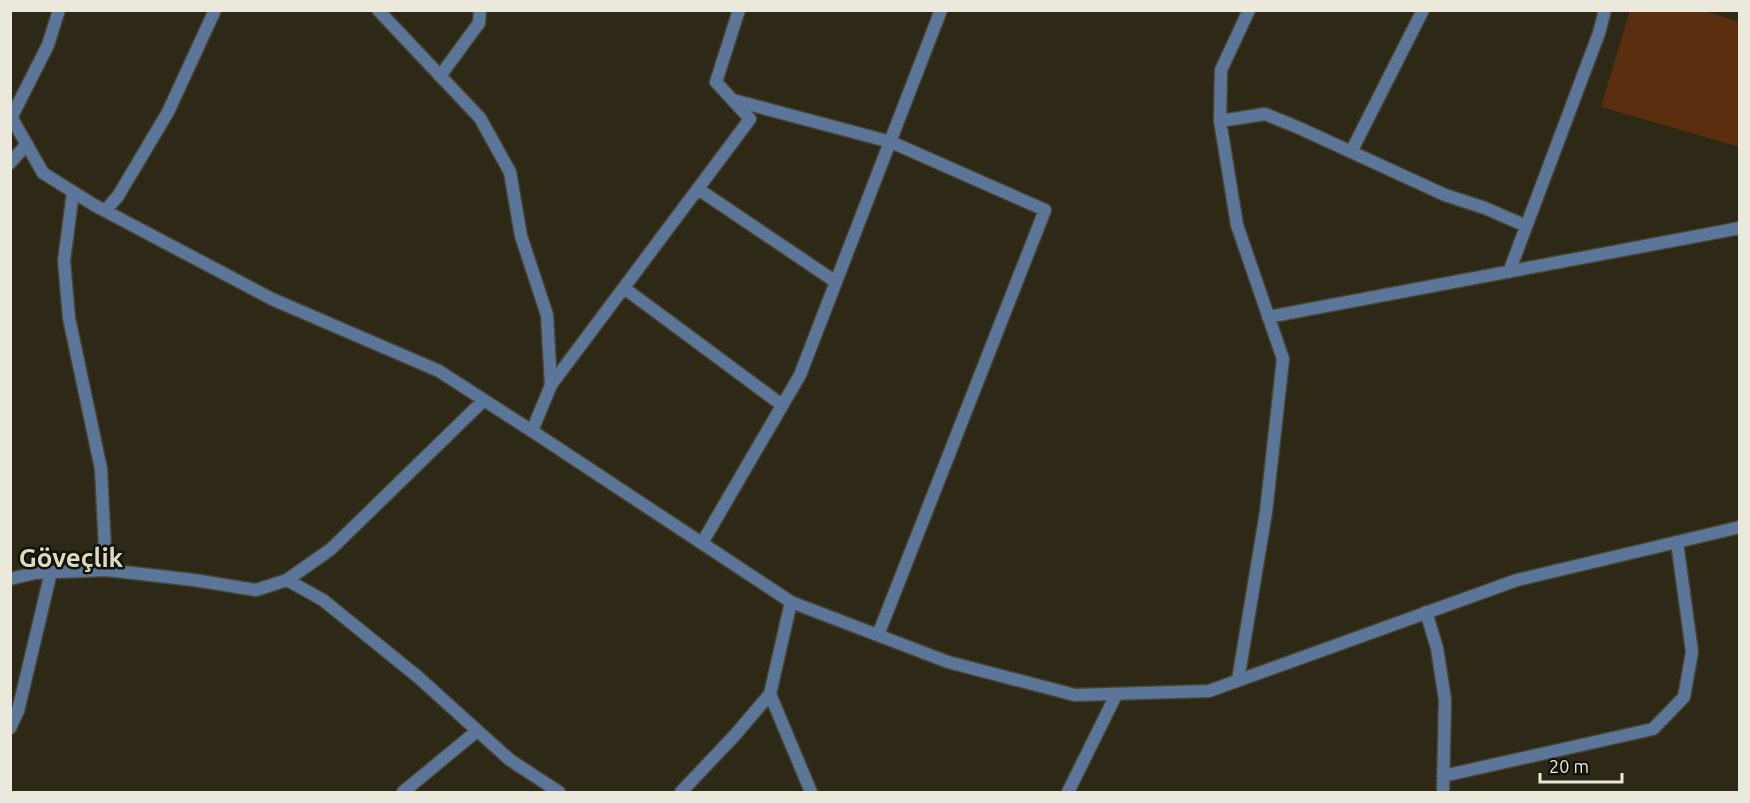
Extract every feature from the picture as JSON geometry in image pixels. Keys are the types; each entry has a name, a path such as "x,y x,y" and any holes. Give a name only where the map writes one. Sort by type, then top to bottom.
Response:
{"street":[{"path":"59,10 48,45 11,116 43,173 105,211 272,299 439,371 790,602 948,662 1076,695 1209,691 1517,580 1740,526"},
{"path":"105,211 118,196 168,112 215,10"},
{"path":"378,10 480,118 510,172 521,236 547,315 551,385"},
{"path":"440,76 479,23 480,10"},
{"path":"532,431 551,385 750,119 716,82 739,10"},
{"path":"702,543 800,375 941,10"},
{"path":"1238,680 1266,512 1282,371 1282,359 1237,225 1220,121 1221,70 1249,10"},
{"path":"1351,152 1423,10"},
{"path":"1509,272 1599,33 1605,10"},
{"path":"733,100 891,142 1045,210 878,635"},
{"path":"1220,121 1265,114 1445,195 1485,208 1526,226"},
{"path":"10,163 27,144"},
{"path":"698,189 836,282"},
{"path":"73,192 64,261 69,318 101,470 106,570"},
{"path":"1268,317 1740,228"},
{"path":"624,288 782,405"},
{"path":"10,579 35,573 106,570 256,590 286,580 331,549 484,400"},
{"path":"1443,776 1653,729 1684,698 1692,652 1677,542"},
{"path":"10,728 18,711 51,573"},
{"path":"286,580 323,600 418,677 510,760 559,792"},
{"path":"681,792 770,694 790,602"},
{"path":"1426,612 1437,648 1445,700 1443,792"},
{"path":"770,694 811,792"},
{"path":"1068,792 1116,695"},
{"path":"403,792 477,731"}],"building":[{"path":"1630,10 1701,10 1740,22 1740,147 1601,107"}],"district":[{"name":"Göveçlik","path":"71,557"}]}
